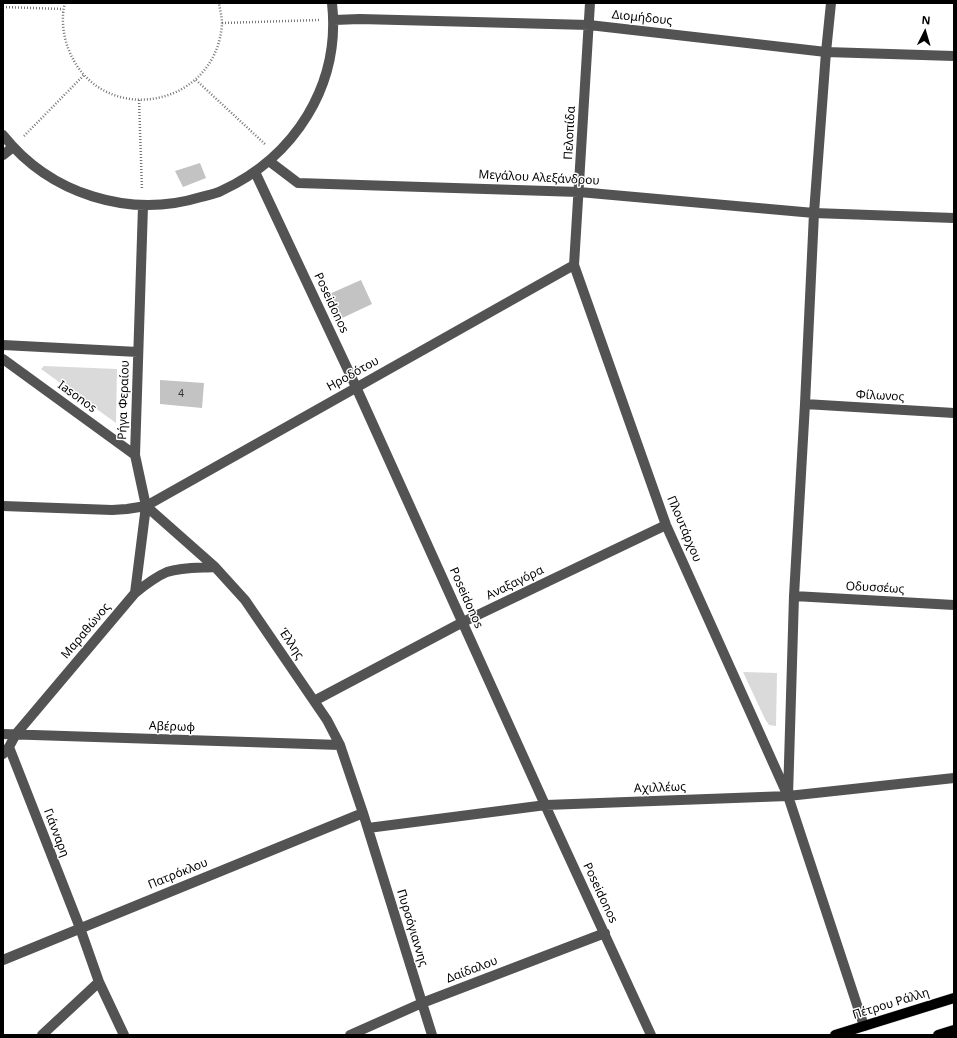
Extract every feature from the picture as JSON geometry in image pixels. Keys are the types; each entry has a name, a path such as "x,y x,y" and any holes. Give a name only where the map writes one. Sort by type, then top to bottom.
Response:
{"main road":[{"name":"Πέτρου Ράλλη","path":"835,1035 954,998"},
{"path":"938,1035 954,1030"}],"street":[{"path":"3,134 12,147 34,166 59,182 85,195 114,202 143,206 182,203 221,191 255,172 273,158 297,132 313,107 322,86 332,50 334,20 332,3"},
{"name":"Πελοπίδα","path":"574,265 590,3"},
{"path":"831,3 814,213 794,596 788,796 864,1026"},
{"name":"Διομήδους","path":"334,20 360,19 589,25 826,52 954,56"},
{"path":"3,155 12,147"},
{"name":"Μεγάλου Αλεξάνδρου","path":"273,158 298,182 579,192 814,213 954,218"},
{"name":"Poseidonos","path":"255,172 356,387 651,1035"},
{"name":"Ρήγα Φεραίου","path":"135,593 146,506 135,455 143,206"},
{"name":"Ηροδότου","path":"146,506 574,265"},
{"name":"Πλουτάρχου","path":"574,265 666,525 788,796"},
{"path":"3,345 138,352"},
{"name":"Iasonos","path":"3,360 135,455"},
{"name":"Φίλωνος","path":"805,404 954,413"},
{"path":"3,506 112,510 146,506"},
{"name":"Έλλης","path":"146,506 215,567 245,600 327,720 340,745 368,828"},
{"name":"Αναξαγόρα","path":"314,702 463,622 666,525"},
{"name":"Μαραθώνος","path":"6,750 16,734 135,593 147,583 167,572 184,569 215,567"},
{"name":"Οδυσσέως","path":"794,596 954,605"},
{"name":"Αβέρωφ","path":"3,734 340,745"},
{"name":"Γιάνναρη","path":"6,750 80,928 99,982 124,1035"},
{"name":"Αχιλλέως","path":"368,828 546,805 788,796 954,778"},
{"name":"Πατρόκλου","path":"3,960 363,813"},
{"name":"Πυρσόγιαννης","path":"368,828 432,1035"},
{"name":"Δαίδαλου","path":"350,1035 422,1003 605,933"},
{"path":"42,1035 99,982"}],"path":[{"path":"65,3 63,9 65,39 72,58 84,75 100,88 119,97 139,100 160,98 179,91 196,80 210,63 218,44 222,23 219,3"},
{"path":"3,7 63,9"},
{"path":"222,23 334,20"},
{"path":"12,147 84,75"},
{"path":"196,80 273,158"},
{"path":"139,100 143,206"}],"shaded area":[{"path":"44,366 117,369 116,423 41,369"},
{"path":"743,672 777,673 776,726 769,725 765,719"}],"building":[{"path":"200,163 206,178 183,187 175,171"},
{"path":"361,280 372,304 338,320 327,295"},
{"path":"160,380 204,383 202,408 160,404"}]}
